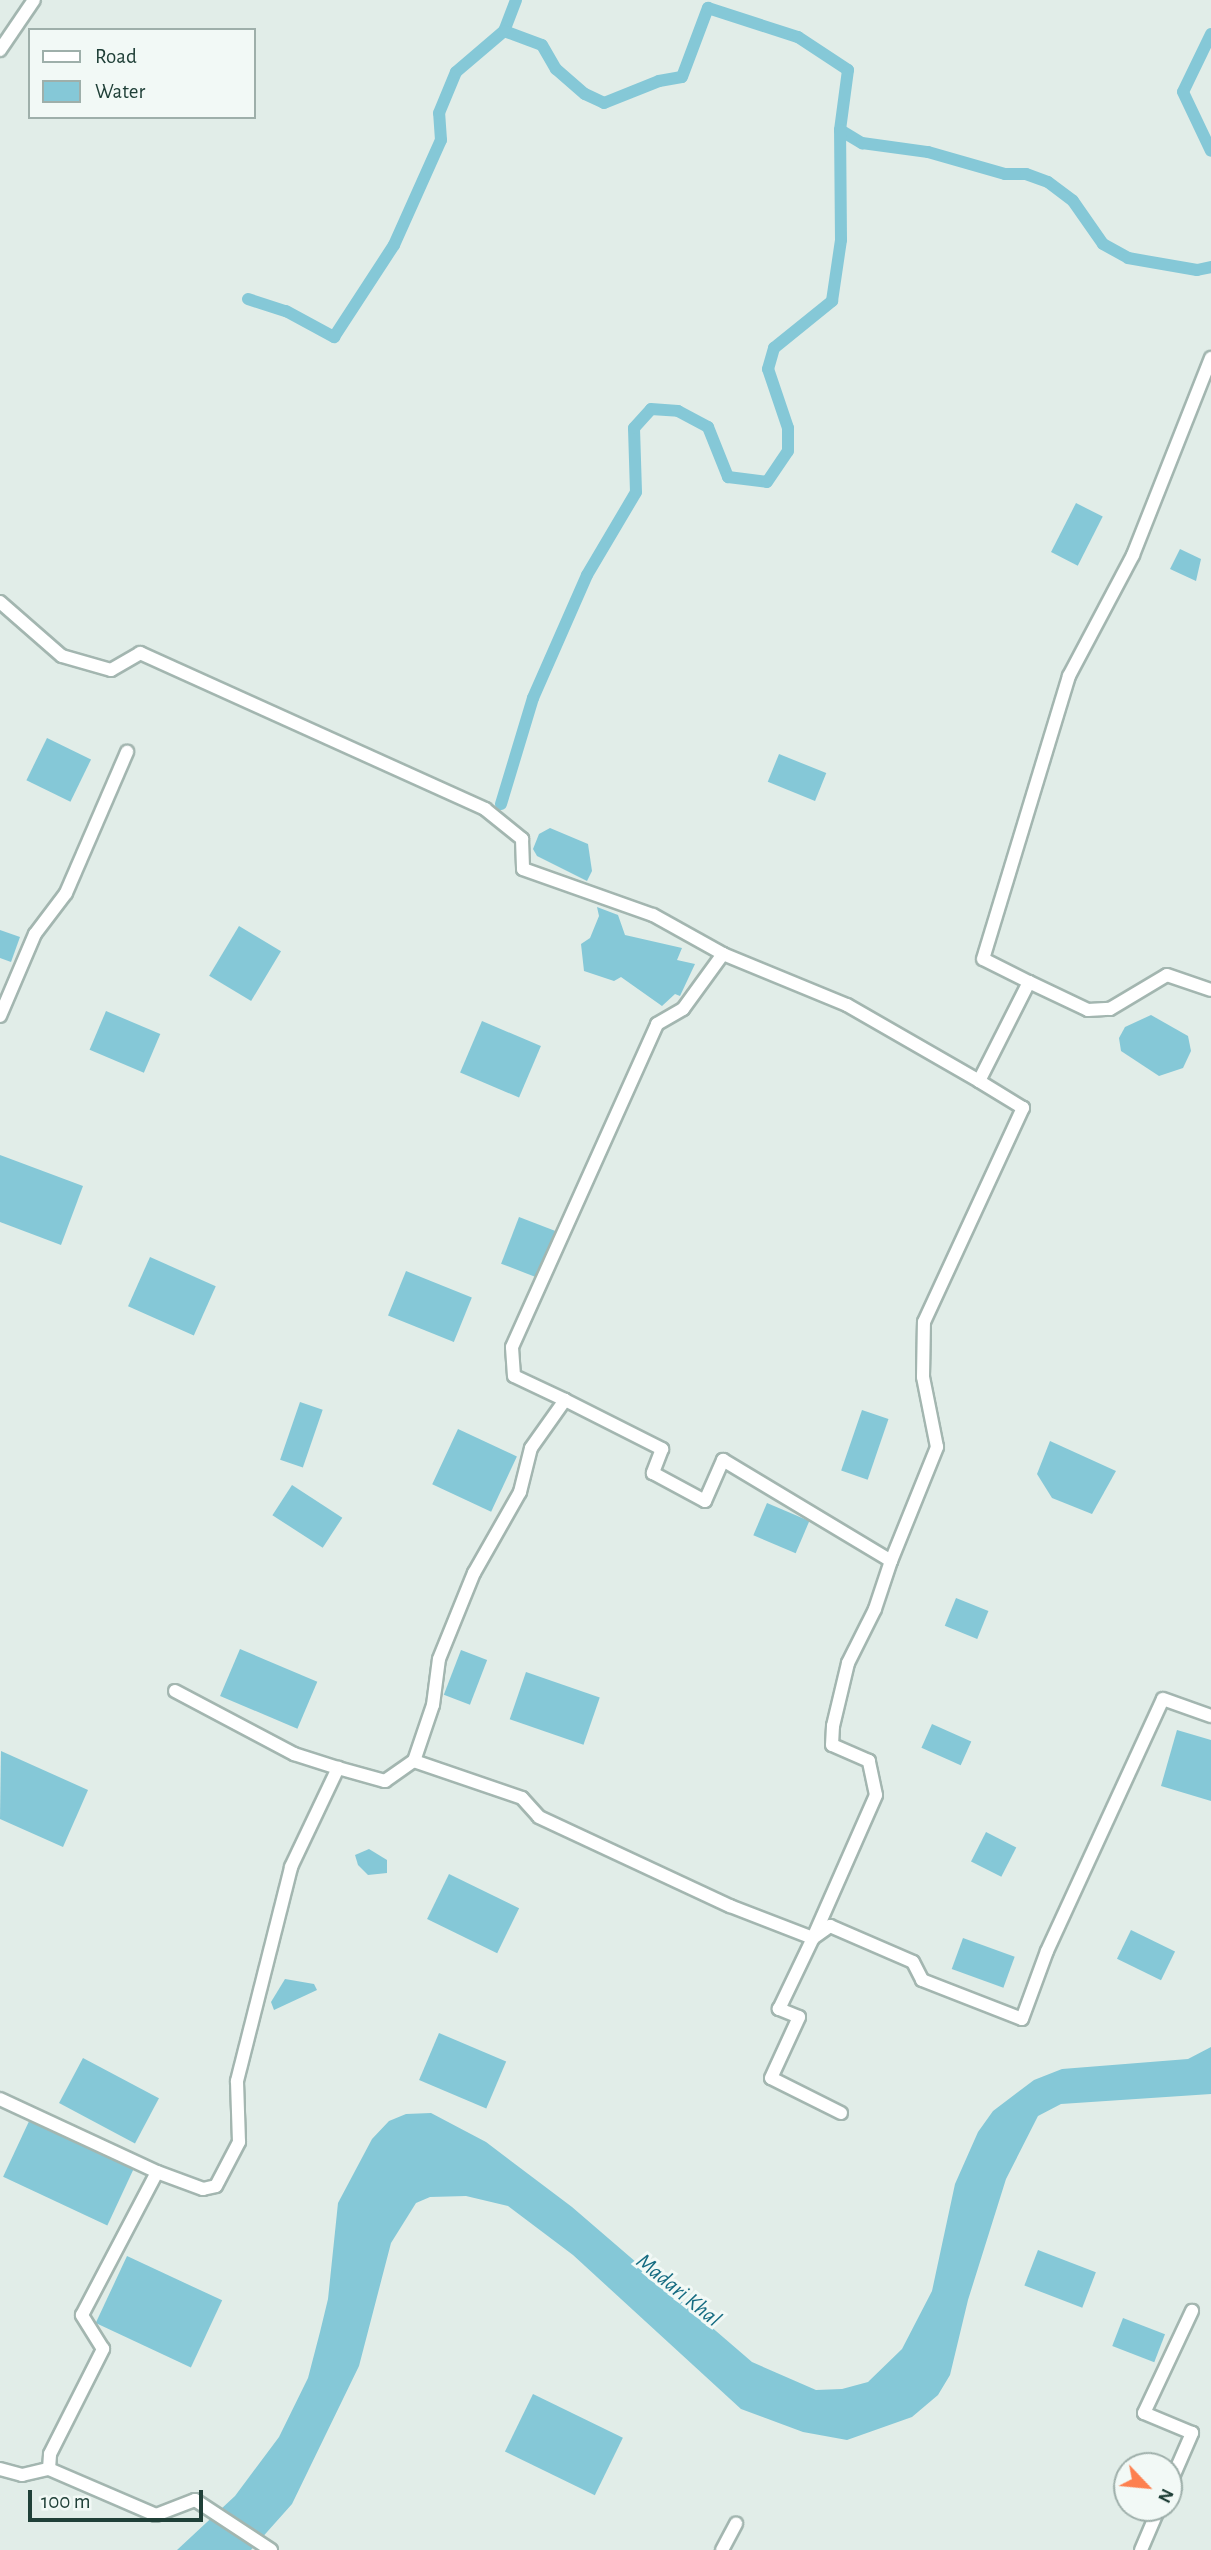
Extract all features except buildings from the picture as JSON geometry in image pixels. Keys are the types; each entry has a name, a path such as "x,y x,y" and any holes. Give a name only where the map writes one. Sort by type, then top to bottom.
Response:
{"street":[{"path":"0,50 34,0"},
{"path":"1211,358 1133,555 1069,676 983,959 1088,1010 1110,1009 1167,975 1211,990"},
{"path":"0,602 62,656 111,670 140,653 485,808 523,839 523,869 653,915 723,954 847,1005 1023,1108 924,1322 923,1377 937,1447 848,1663 832,1726 832,1745 869,1761 876,1795 779,2009 799,2017 771,2078 841,2113"},
{"path":"0,1016 35,934 66,893 127,752"},
{"path":"723,954 683,1009 657,1024 512,1347 514,1376 662,1448 653,1473 705,1501 723,1460 891,1561"},
{"path":"979,1081 1029,982"},
{"path":"175,1691 294,1754 338,1769 385,1781 414,1761 433,1705 439,1659 474,1573 520,1492 530,1448 565,1400"},
{"path":"813,1938 830,1926 913,1962 922,1980 1022,2019 1046,1951 1163,1699 1211,1716"},
{"path":"414,1761 522,1798 538,1817 730,1906 813,1938"},
{"path":"0,2099 157,2172 203,2189 216,2186 239,2142 237,2081 290,1867 338,1769"},
{"path":"49,2469 50,2454 103,2348 82,2315 157,2172"},
{"path":"1183,2454 1192,2433 1144,2413 1192,2311"},
{"path":"0,2469 22,2475 49,2469 156,2515 195,2500 271,2550"},
{"path":"1140,2550 1153,2522"},
{"path":"722,2550 736,2524"}],"water":[{"path":"1076,503 1103,517 1078,566 1051,552"},
{"path":"1180,549 1201,559 1196,581 1170,569"},
{"path":"47,738 91,759 70,802 26,780"},
{"path":"779,754 826,773 815,801 768,782"},
{"path":"550,828 588,844 592,871 587,881 537,856 533,849 539,834"},
{"path":"597,907 618,915 625,935 682,948 677,960 695,964 680,996 675,994 662,1006 621,977 614,981 584,971 581,944 590,938 599,916"},
{"path":"239,926 281,951 251,1001 209,976"},
{"path":"0,930 20,937 11,962 0,958"},
{"path":"106,1011 160,1034 144,1073 90,1050"},
{"path":"1151,1015 1188,1036 1191,1051 1183,1068 1159,1076 1121,1051 1119,1038 1125,1027"},
{"path":"482,1021 541,1046 519,1098 460,1073"},
{"path":"0,1155 83,1186 61,1245 0,1222"},
{"path":"519,1217 555,1231 537,1278 501,1264"},
{"path":"150,1257 216,1286 194,1336 128,1306"},
{"path":"406,1271 472,1298 454,1342 388,1316"},
{"path":"300,1402 323,1410 303,1467 280,1460"},
{"path":"862,1410 888,1419 868,1480 841,1471"},
{"path":"458,1429 517,1456 491,1512 432,1484"},
{"path":"1050,1441 1116,1471 1092,1514 1052,1498 1037,1474"},
{"path":"292,1485 342,1518 323,1548 272,1515"},
{"path":"767,1503 809,1521 796,1553 753,1535"},
{"path":"956,1598 988,1611 977,1639 945,1626"},
{"path":"240,1649 317,1682 297,1729 220,1696"},
{"path":"461,1650 487,1660 470,1705 444,1695"},
{"path":"526,1672 600,1697 583,1745 510,1719"},
{"path":"932,1724 971,1741 961,1765 921,1748"},
{"path":"1177,1730 1211,1740 1211,1801 1161,1786"},
{"path":"1,1751 88,1790 63,1847 0,1819"},
{"path":"986,1832 1016,1847 1001,1877 971,1861"},
{"path":"369,1849 387,1860 387,1873 368,1875 358,1865 355,1855"},
{"path":"449,1874 519,1908 497,1953 427,1919"},
{"path":"1131,1930 1175,1951 1161,1980 1117,1959"},
{"path":"963,1938 1015,1957 1003,1988 952,1969"},
{"path":"285,1979 314,1984 317,1990 274,2010 271,2002"},
{"path":"439,2033 506,2062 486,2108 419,2080"},
{"path":"1211,2047 1211,2094 1061,2104 1038,2116 1006,2179 968,2300 950,2375 938,2395 912,2417 847,2440 803,2432 741,2409 573,2255 508,2206 466,2196 430,2197 416,2203 391,2243 359,2366 292,2504 251,2550 177,2550 235,2496 279,2437 308,2378 320,2332 328,2299 338,2203 372,2139 389,2121 406,2114 431,2113 486,2142 572,2207 752,2362 816,2390 842,2389 868,2382 902,2349 932,2291 955,2184 978,2132 993,2111 1034,2080 1062,2069 1188,2059"},
{"path":"83,2058 159,2098 135,2143 59,2103"},
{"path":"31,2117 135,2166 107,2225 3,2177"},
{"path":"1038,2250 1096,2272 1082,2308 1024,2285"},
{"path":"127,2256 222,2300 191,2367 96,2323"},
{"path":"1123,2318 1165,2334 1154,2362 1112,2346"},
{"path":"533,2394 623,2438 595,2495 505,2452"}],"waterway":[{"path":"516,0 504,31 542,45 556,69 585,94 604,103 659,81 682,77 708,8 798,37 848,70 840,130 862,143 928,152 1005,174 1026,174 1048,182 1073,201 1103,244 1128,258 1197,270 1211,267"},
{"path":"248,299 286,311 334,337 394,245 441,140 439,113 456,72 504,31"},
{"path":"1211,34 1183,92 1211,151"},
{"path":"501,804 533,698 587,575 636,492 634,428 651,409 678,411 708,427 728,477 767,482 788,451 788,428 768,369 774,348 832,301 841,240 840,130"}],"water label":[{"name":"Madari Khal","path":"678,2291"}]}
